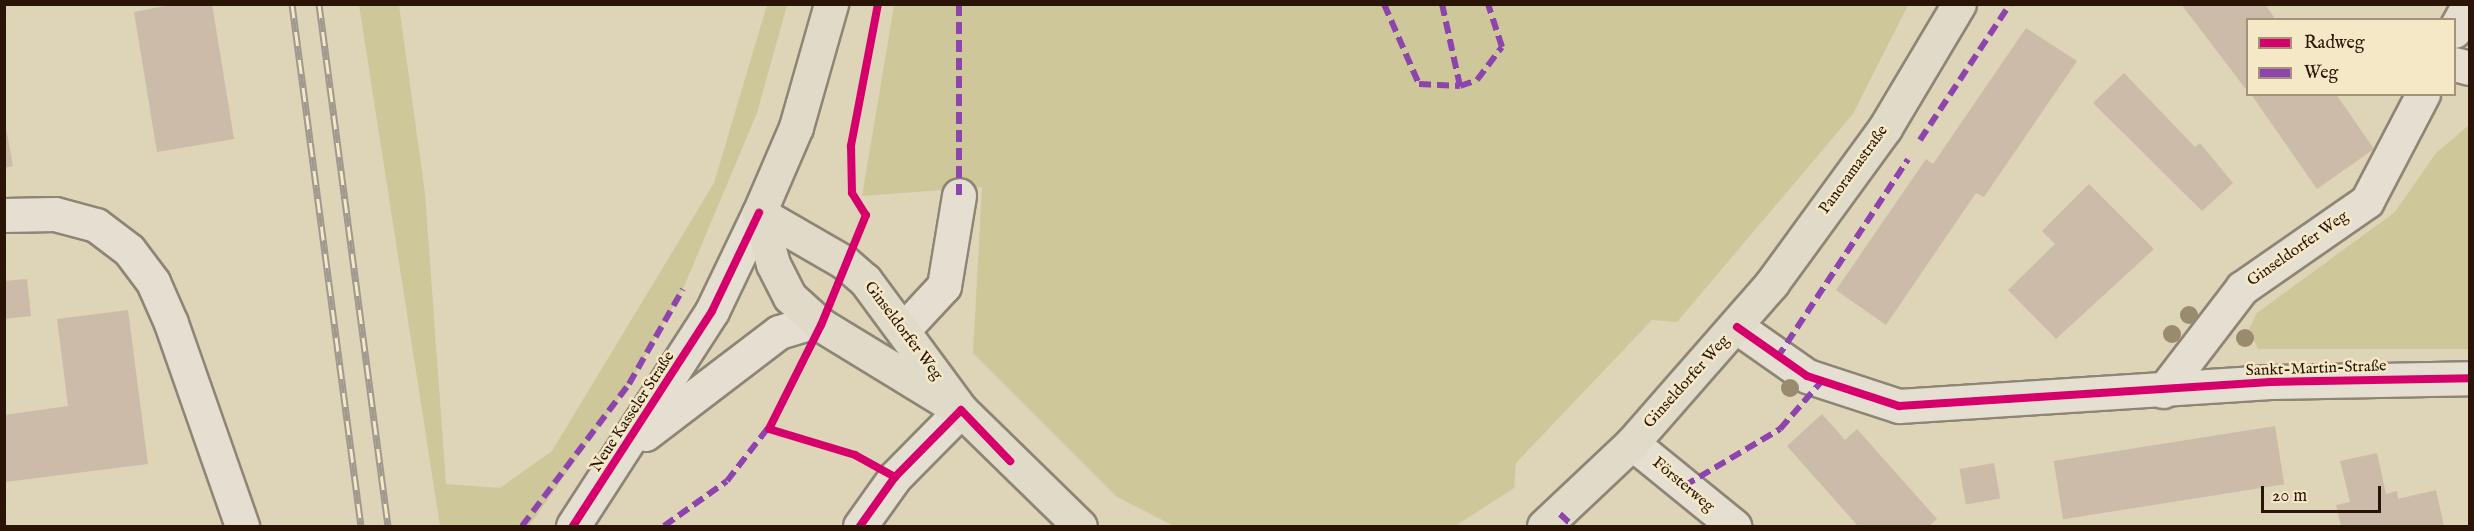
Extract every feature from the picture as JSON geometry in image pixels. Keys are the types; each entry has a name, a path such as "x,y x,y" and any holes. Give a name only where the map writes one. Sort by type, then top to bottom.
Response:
{"main road":[{"name":"Neue Kasseler Straße","path":"759,213 796,127 831,4"},
{"name":"Panoramastraße","path":"1737,327 1885,128 1959,4"},
{"name":"Ginseldorfer Weg","path":"759,213 773,264 790,297 816,321 961,410"},
{"name":"Ginseldorfer Weg","path":"759,213 844,262 903,330 961,410 1080,526"},
{"name":"Ginseldorfer Weg","path":"1544,526 1632,443 1737,327"}],"street":[{"path":"2456,27 2469,4"},
{"name":"Ginseldorfer Weg","path":"1737,327 1807,376 1899,406 2163,391 2242,288 2367,201 2422,96"},
{"path":"903,330 944,286 959,195"},
{"name":"Neue Kasseler Straße","path":"573,526 628,448 712,311 759,213"},
{"path":"4,215 55,214 96,225 129,250 153,282 171,323 243,526"},
{"path":"628,448 753,350 800,322 816,321"},
{"name":"Sankt-Martin-Straße","path":"2163,391 2469,378"},
{"path":"860,526 895,477 961,410"},
{"name":"Försterweg","path":"1632,443 1734,526"}],"shaded area":[{"path":"359,5 399,5 425,193 446,484 500,488 552,451 714,183 767,5 787,5 757,113 683,289 629,384 529,526 440,526"},
{"path":"894,5 1908,5 1853,114 1677,322 1652,320 1516,463 1514,488 1455,526 1174,526 1117,497 973,353 982,187 862,196"},
{"path":"2469,125 2469,349 2258,349 2249,329 2257,313 2395,212 2436,153"}],"building":[{"path":"175,4 212,4 234,139 157,152 134,12"},
{"path":"2181,4 2265,4 2275,18 2246,18 2246,89"},
{"path":"2026,28 2077,61 1984,197 1976,193 1886,325 1836,290 1926,159 1933,164"},
{"path":"2124,73 2195,147 2200,143 2233,183 2202,211 2093,103"},
{"path":"2252,96 2337,96 2374,149 2317,189"},
{"path":"4,117 13,166 4,168"},
{"path":"2089,184 2154,249 2056,339 2008,290 2055,244 2042,231"},
{"path":"27,279 31,316 4,319 4,281"},
{"path":"128,310 148,464 5,482 4,415 68,406 57,319"},
{"path":"1822,414 1845,440 1857,429 1937,519 1929,526 1858,526 1787,446"},
{"path":"2275,426 2284,484 2063,519 2054,461"},
{"path":"2377,453 2386,494 2397,491 2398,499 2436,490 2444,526 2341,526 2336,505 2350,502 2340,461"},
{"path":"1994,463 2000,498 1966,505 1960,469"}],"railway":[{"path":"292,4 361,526"},
{"path":"319,4 388,526"}],"marked path":[{"path":"959,4 959,195"},
{"path":"1384,4 1419,84 1460,86 1477,80 1502,47 1488,4"},
{"path":"1442,4 1460,86"},
{"path":"1920,140 2010,4"},
{"path":"1777,358 1908,159"},
{"path":"522,526 629,384 683,289"},
{"path":"1684,486 1780,429 1821,382"},
{"path":"664,526 727,481 771,424"},
{"path":"1560,514 1573,526"}],"cycle path":[{"path":"878,4 851,146 852,193 866,215 821,325 769,429 855,455 895,477"},
{"path":"573,526 712,311 759,213"},
{"path":"1737,327 1807,376 1899,406 2270,382 2470,378"},
{"path":"860,526 895,477 961,410 1010,461"}]}
